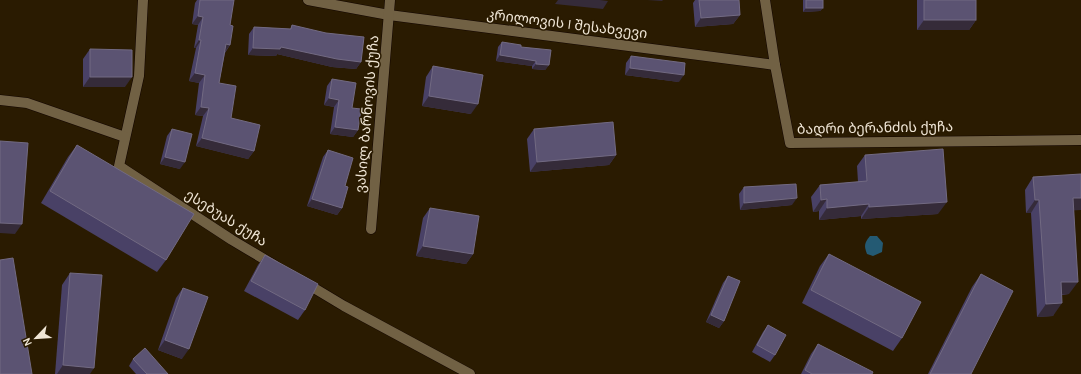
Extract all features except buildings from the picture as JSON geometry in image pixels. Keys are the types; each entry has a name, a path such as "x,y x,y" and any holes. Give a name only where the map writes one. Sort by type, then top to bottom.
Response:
{"street":[{"name":"ესებუას ქუჩა","path":"143,0 139,76 119,166 232,240 285,271"},
{"name":"კრილოვის I შესახვევი","path":"308,0 389,15 775,65"},
{"name":"ვასილ ბარნოვის ქუჩა","path":"371,230 390,0"},
{"name":"ბადრი ბერანძის ქუჩა","path":"765,0 775,65 790,143 1081,140"},
{"path":"0,100 27,103 126,138"},
{"path":"298,279 344,306 470,374"}],"water":[{"path":"870,236 877,236 883,243 882,252 873,256 867,254 865,249 865,245"}]}
